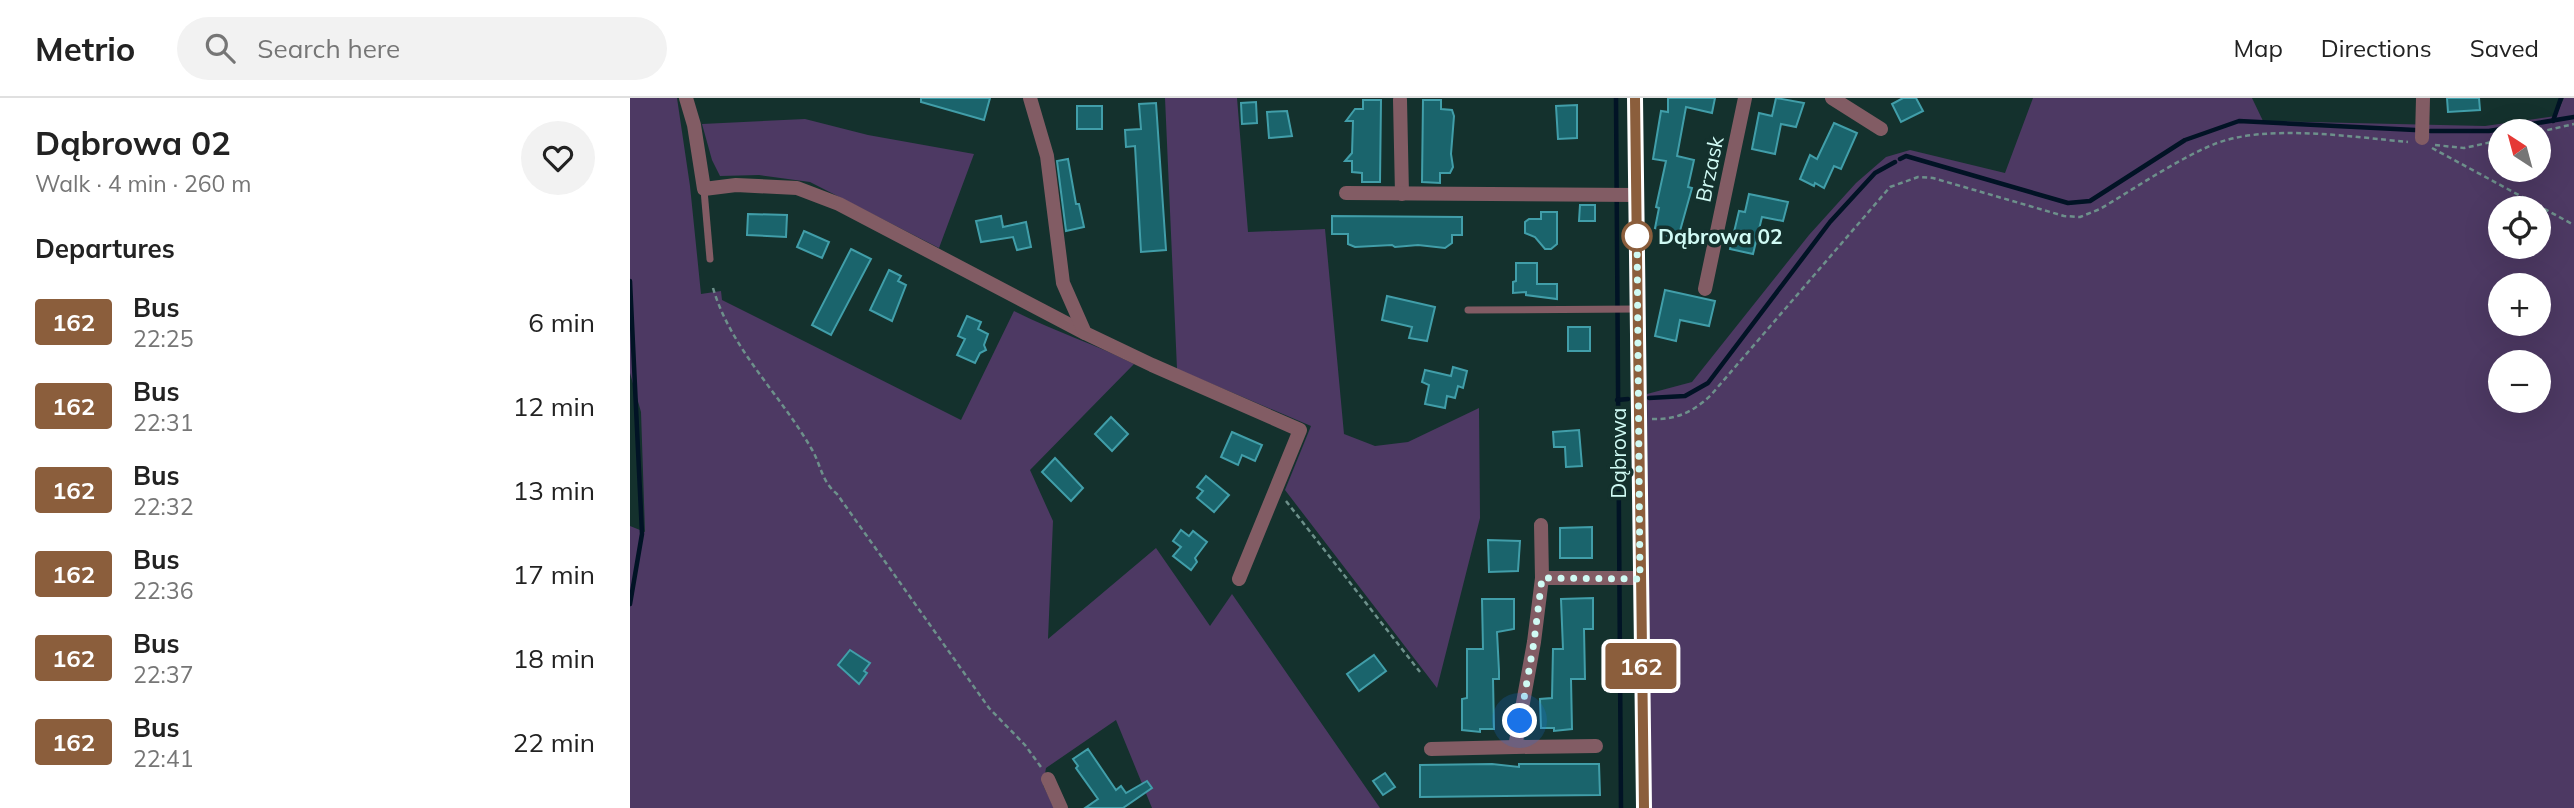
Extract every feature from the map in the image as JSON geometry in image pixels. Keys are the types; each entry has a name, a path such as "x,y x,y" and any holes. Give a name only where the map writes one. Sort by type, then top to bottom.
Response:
{"street":[{"path":"686,98 694,125 704,189 736,185 797,188 838,204 1152,365 1300,430 1238,579"},
{"path":"1030,98 1047,156 1063,283 1085,332"},
{"name":"Dąbrowa","path":"1635,98 1623,196 1638,419 1634,578 1644,808"},
{"name":"Brzask","path":"1705,289 1745,98"},
{"path":"1832,98 1881,129"},
{"path":"2423,98 2427,141"},
{"path":"1401,100 1402,194"},
{"path":"1346,193 1623,196"},
{"path":"1515,747 1534,642 1542,578 1541,525"},
{"path":"1542,578 1634,578"},
{"path":"1431,749 1596,746"},
{"path":"1048,779 1060,808"}],"lane":[{"path":"704,189 710,259"},
{"path":"1468,310 1631,308"}],"path":[{"path":"2552,129 2574,124"},
{"path":"1638,419 1668,420 1696,410 1724,382 1890,187 1903,181 1933,178 2064,216 2080,217 2100,209 2214,144 2261,136 2311,134 2408,142"},
{"path":"2427,141 2464,148 2488,143"},
{"path":"2442,152 2574,225"},
{"path":"713,288 746,357 813,450 826,486 836,494 982,698 1024,745 1048,779"},
{"path":"1275,488 1420,672"}],"shaded area":[{"path":"630,98 677,98 690,186 701,294 721,291 722,300 961,420 1014,311 1134,364 1030,470 1053,521 1048,639 1156,548 1210,626 1232,594 1380,808 1152,808 1116,720 1046,768 1043,785 1054,808 630,808 630,526 645,532 641,412 630,373"},
{"path":"1165,98 1237,98 1248,232 1325,229 1344,434 1375,446 1408,442 1479,408 1480,518 1437,688 1285,490 1311,426 1177,369"},
{"path":"2033,98 2252,98 2263,121 2488,126 2488,182 2552,182 2552,119 2535,119 2556,116 2564,98 2574,98 2574,808 1651,808 1647,394 1692,382 1809,235 1856,183 1886,157 1910,150 2005,173"},
{"path":"805,119 868,135 974,154 939,248 810,182 759,175 720,176 712,160 702,124"}],"building":[{"path":"921,98 990,98 984,120 921,102"},
{"path":"1668,98 1715,98 1712,113 1686,107 1677,156 1694,160 1688,187 1692,188 1678,238 1660,234 1661,230 1655,228 1659,208 1656,207 1666,161 1653,159 1661,111 1668,112"},
{"path":"1776,98 1804,103 1796,127 1781,124 1775,154 1752,149 1759,113 1772,116"},
{"path":"1903,98 1916,98 1923,111 1901,122 1892,104"},
{"path":"2447,98 2479,98 2480,110 2448,112"},
{"path":"1363,100 1381,100 1380,182 1362,182 1362,173 1352,172 1352,161 1345,161 1352,153 1353,121 1346,121 1355,109 1363,109"},
{"path":"1423,100 1441,100 1441,109 1452,110 1454,116 1451,154 1453,167 1450,173 1440,173 1440,183 1422,182"},
{"path":"1256,102 1257,123 1242,124 1241,103"},
{"path":"1156,103 1166,250 1141,252 1135,146 1126,147 1125,130 1141,129 1139,104"},
{"path":"1577,105 1577,138 1558,139 1556,106"},
{"path":"1077,106 1102,106 1102,129 1077,129"},
{"path":"1287,111 1292,136 1269,138 1267,112"},
{"path":"1834,123 1857,133 1841,169 1834,166 1824,188 1815,183 1814,186 1800,179 1810,155 1817,159"},
{"path":"1068,159 1076,204 1079,204 1084,227 1066,231 1057,161"},
{"path":"1749,194 1788,202 1783,221 1762,217 1753,254 1730,249 1739,211 1745,212"},
{"path":"1580,205 1595,205 1595,221 1579,221"},
{"path":"1541,212 1557,212 1557,244 1551,249 1545,249 1535,237 1525,233 1525,222 1529,219 1541,219"},
{"path":"748,214 787,215 786,237 747,235"},
{"path":"1001,216 1003,227 1026,222 1031,247 1017,250 1013,237 981,242 976,221"},
{"path":"1332,216 1462,217 1462,235 1452,235 1452,243 1445,248 1418,245 1355,247 1348,244 1348,234 1332,234"},
{"path":"804,231 829,242 822,258 797,247"},
{"path":"851,249 871,259 831,335 812,325"},
{"path":"1516,263 1537,263 1537,284 1557,284 1557,299 1526,295 1526,292 1513,293"},
{"path":"889,270 901,276 898,281 906,285 892,321 870,310"},
{"path":"1665,290 1715,301 1709,326 1680,320 1676,341 1655,336"},
{"path":"1387,296 1435,307 1427,341 1409,338 1412,327 1382,320"},
{"path":"967,316 981,322 978,329 988,334 984,345 986,350 980,353 975,363 957,355 965,339 958,336"},
{"path":"1568,327 1590,327 1590,351 1568,351"},
{"path":"1453,367 1467,371 1463,388 1458,386 1455,398 1447,396 1445,408 1425,404 1429,385 1422,382 1425,370 1451,376"},
{"path":"1111,417 1128,434 1112,451 1095,434"},
{"path":"1579,430 1582,466 1566,467 1565,447 1554,447 1553,432"},
{"path":"1232,432 1262,445 1255,461 1242,455 1238,465 1221,457"},
{"path":"1055,458 1083,488 1071,501 1042,472"},
{"path":"1206,476 1229,495 1214,512 1197,498 1203,491 1197,487"},
{"path":"1592,527 1592,558 1560,558 1560,528"},
{"path":"1181,530 1189,536 1193,531 1207,542 1195,558 1197,562 1191,570 1173,556 1181,547 1173,541"},
{"path":"1488,540 1520,541 1518,571 1489,572"},
{"path":"1593,598 1593,629 1584,629 1585,679 1571,679 1572,729 1554,731 1554,728 1541,728 1540,699 1552,698 1553,649 1563,649 1561,599"},
{"path":"1482,599 1514,599 1514,629 1497,632 1499,679 1493,679 1494,729 1480,729 1480,732 1462,730 1462,699 1467,698 1467,649 1483,649"},
{"path":"850,650 870,663 859,684 838,665"},
{"path":"1374,655 1386,671 1359,691 1347,674"},
{"path":"1088,749 1116,790 1121,786 1126,793 1147,781 1152,788 1123,808 1085,808 1098,799 1076,768 1078,766 1073,759"},
{"path":"1492,764 1519,767 1519,764 1599,764 1600,795 1420,797 1420,765"},
{"path":"1385,773 1395,787 1383,795 1373,781"}],"waterway":[{"path":"1616,98 1621,808"},
{"path":"2553,121 2561,98"},
{"path":"2430,131 2489,131 2574,117"},
{"path":"1900,159 1906,156 2068,203 2090,201 2185,140 2239,121 2415,130"},
{"path":"1649,398 1685,396 1708,383 1830,222 1875,173 1895,162"},
{"path":"630,281 642,534 630,604"},
{"path":"1617,400 1628,399"}],"bus line":[{"name":"162","path":"1635,98 1644,808"}],"place":[{"name":"Dąbrowa 02","path":"1637,236"}],"route":[{"path":"1520,721 1542,578 1640,579 1637,236"}]}
